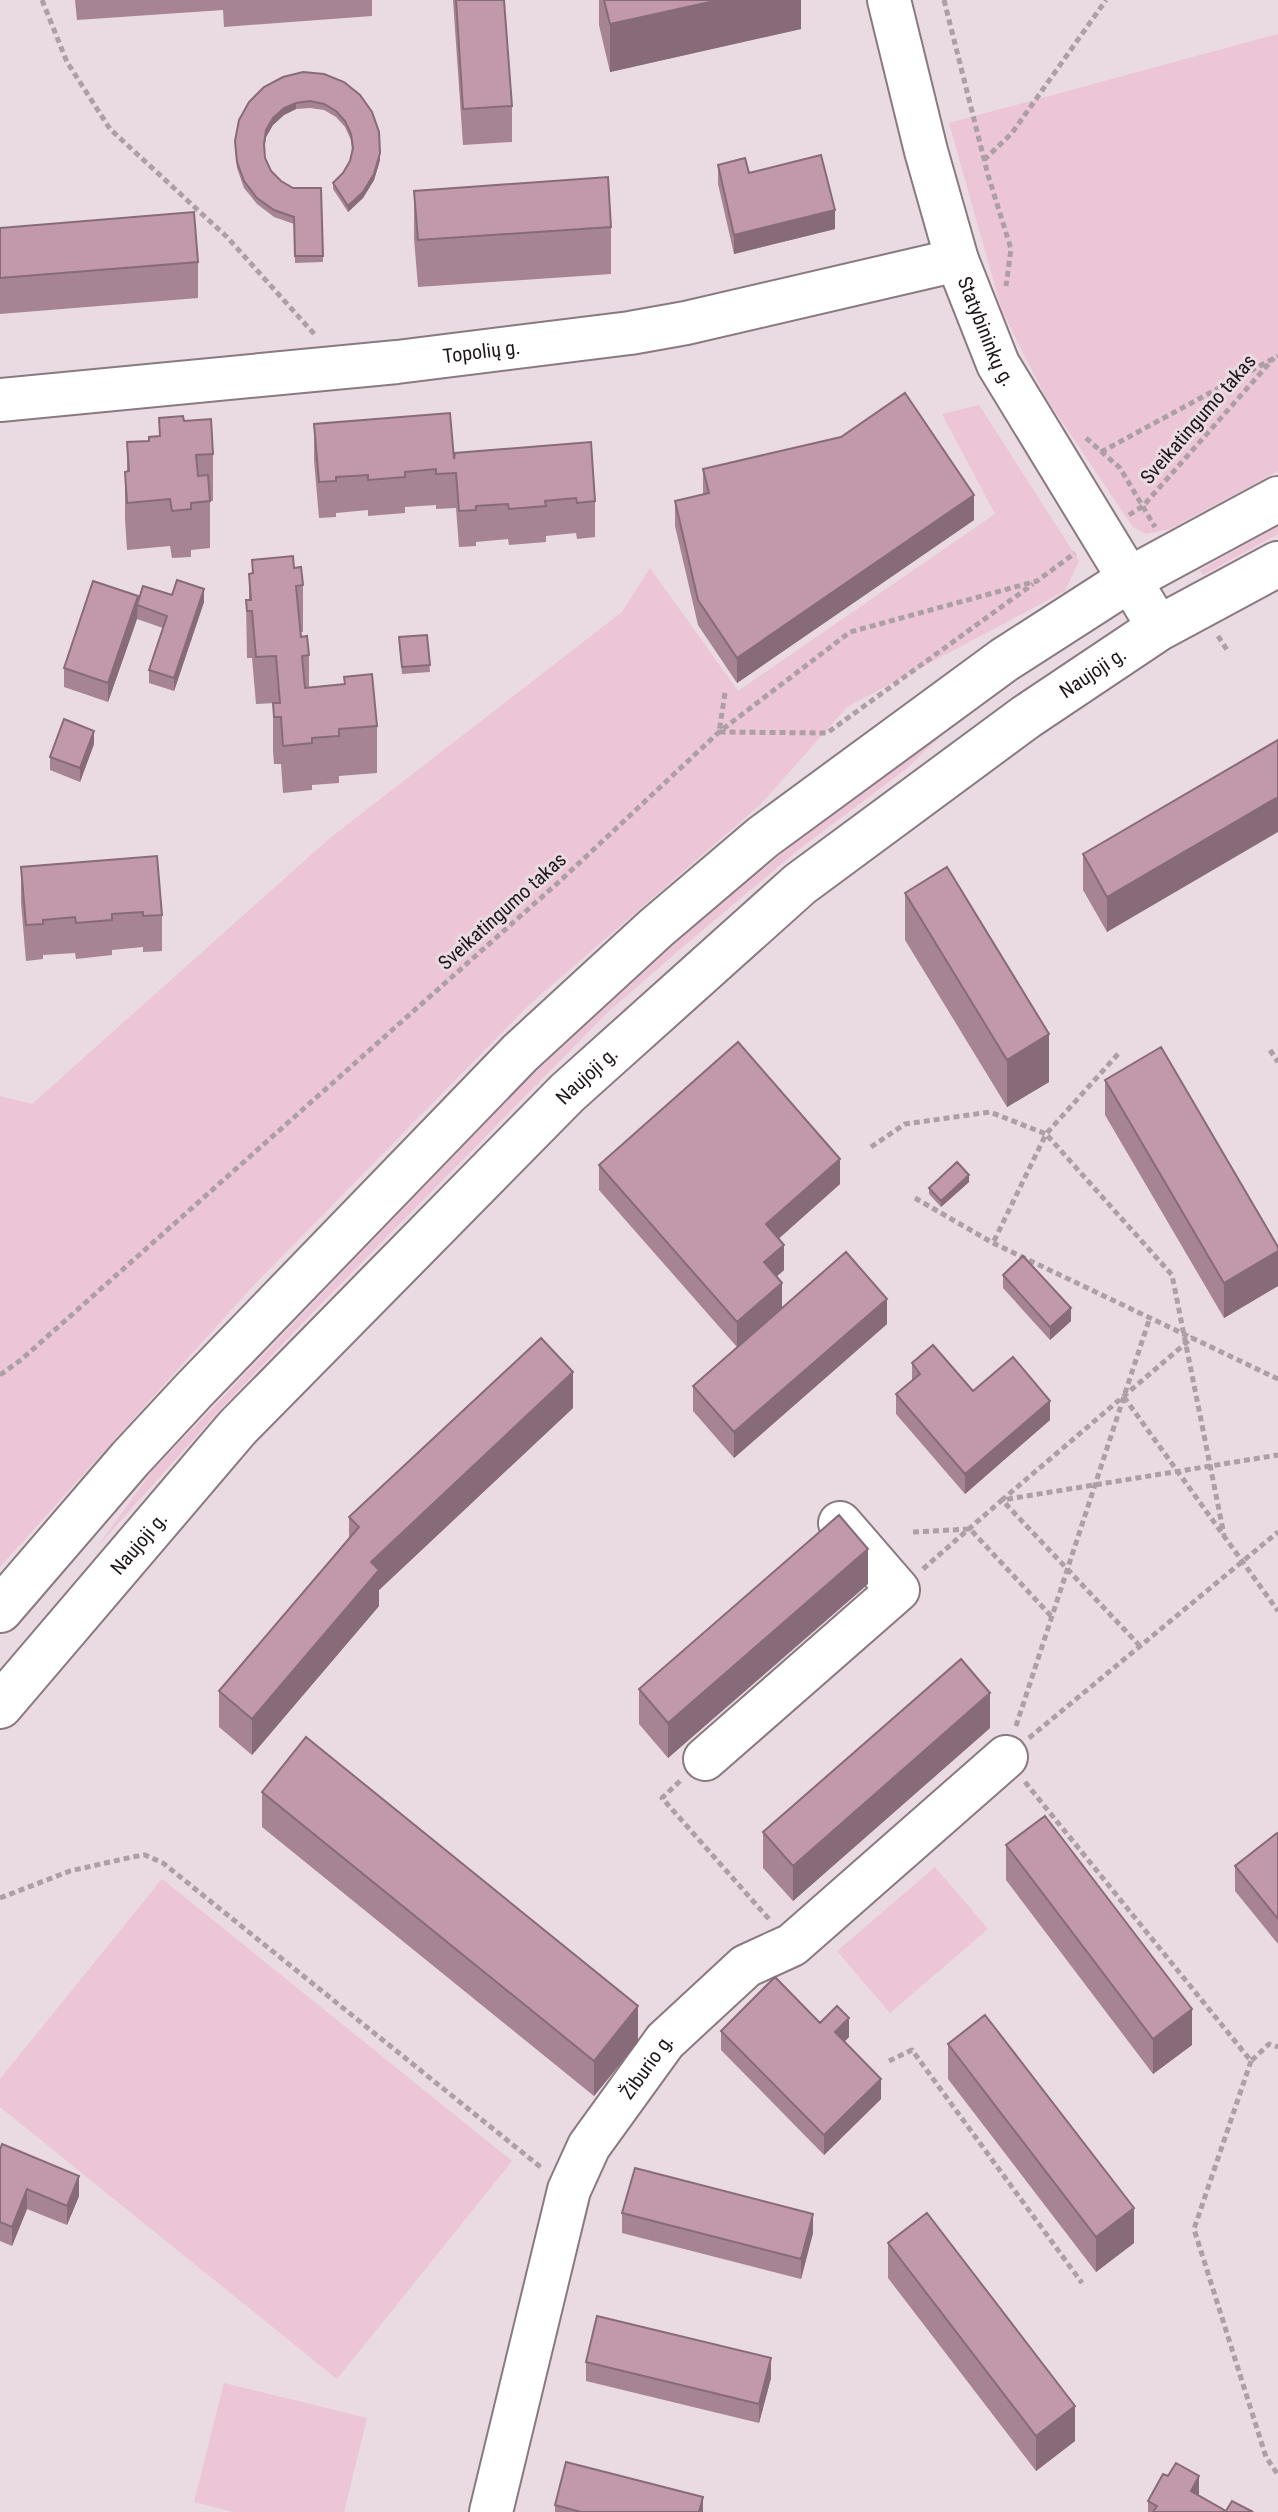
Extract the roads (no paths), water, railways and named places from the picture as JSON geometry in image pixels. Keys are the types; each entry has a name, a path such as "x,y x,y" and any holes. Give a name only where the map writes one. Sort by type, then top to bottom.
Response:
{"main road":[{"path":"0,1610 194,1390 520,1053 656,928 763,837 1004,660 1130,579 1278,499"},
{"name":"Naujoji g.","path":"0,1706 237,1428 567,1093 800,884 1026,717 1159,628 1278,564"}],"street":[{"name":"Statybininkų g.","path":"889,0 926,151 957,260 998,364 1159,628"},
{"name":"Topolių g.","path":"0,400 341,368 630,333 686,323 957,260"},
{"path":"705,1759 898,1590 840,1523"},
{"name":"Žiburio g.","path":"491,2512 569,2190 589,2146 665,2041 746,1966 792,1945 1006,1757"}]}
